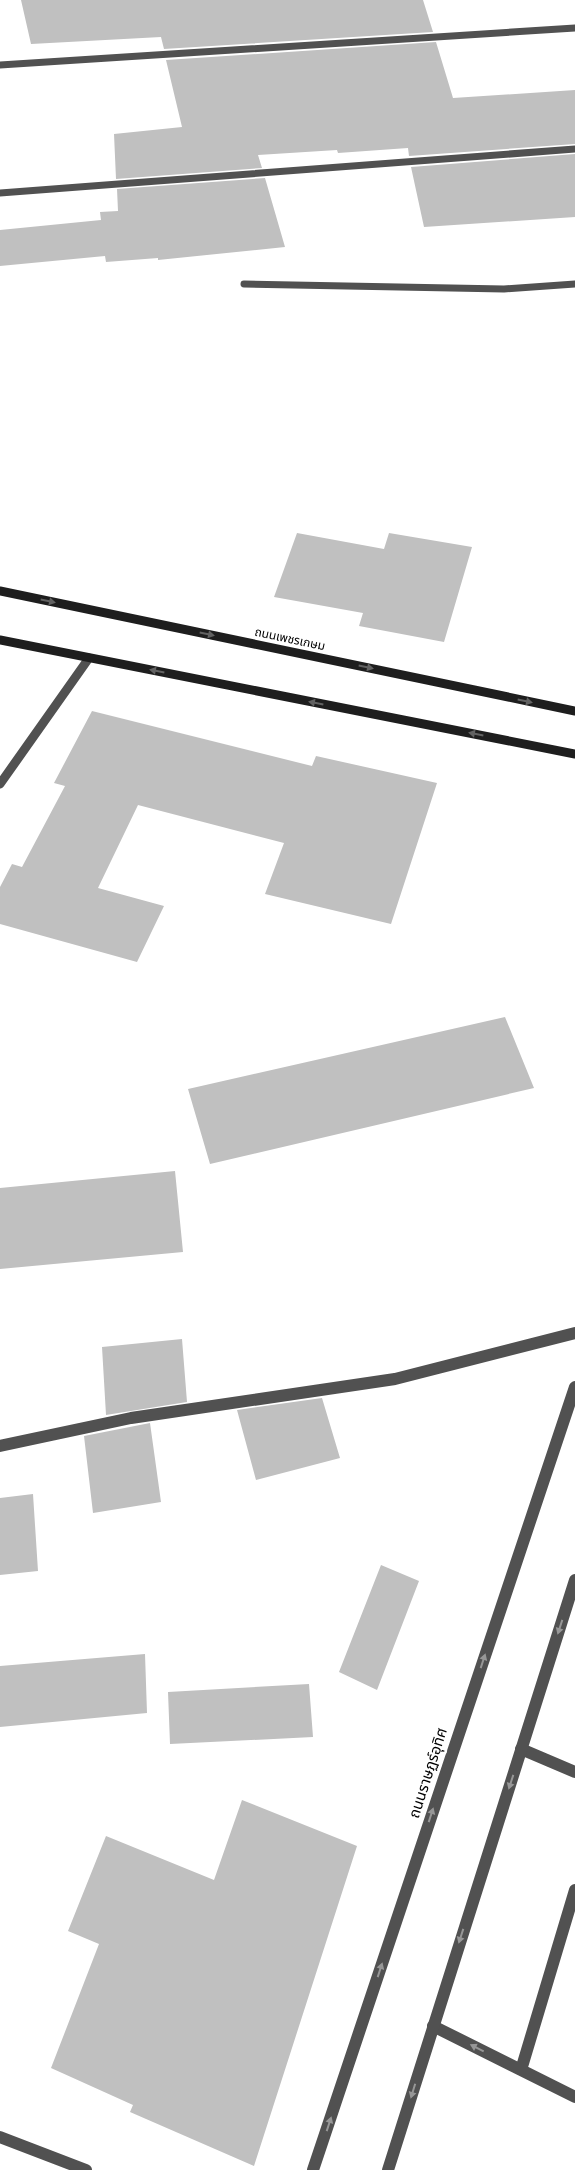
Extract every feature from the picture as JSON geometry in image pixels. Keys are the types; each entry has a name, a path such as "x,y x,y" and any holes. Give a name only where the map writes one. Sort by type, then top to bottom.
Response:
{"main road":[{"name":"ถนนเพชรเกษม","path":"0,591 575,711"},
{"path":"0,640 575,754"}],"street":[{"path":"0,64 575,28"},
{"path":"0,193 575,149"},
{"path":"244,284 504,289 575,284"},
{"path":"0,784 89,658"},
{"path":"0,1446 131,1418 395,1379 575,1333"},
{"name":"ถนนราษฏร์อุทิศ","path":"313,2170 575,1387"},
{"path":"388,2170 575,1580"},
{"path":"521,1749 575,1772"},
{"path":"521,2070 575,1890"},
{"path":"433,2026 575,2097"},
{"path":"0,2137 86,2170"}],"building":[{"path":"21,0 423,0 433,32 164,49 161,37 31,44"},
{"path":"436,42 453,98 575,90 575,144 409,156 408,148 338,153 337,150 258,155 262,168 116,179 114,134 182,127 166,60"},
{"path":"575,154 575,217 424,227 411,167"},
{"path":"265,178 285,247 158,260 158,258 106,262 105,256 0,266 0,230 101,220 100,212 118,211 117,189"},
{"path":"297,533 384,549 389,533 472,547 444,642 359,626 363,613 274,597"},
{"path":"92,711 312,766 316,756 437,783 391,924 265,894 284,843 138,805 98,888 164,906 137,962 0,924 0,887 12,864 22,867 65,786 54,783"},
{"path":"505,1017 534,1088 210,1164 188,1089"},
{"path":"175,1171 183,1252 0,1269 0,1188"},
{"path":"182,1339 187,1402 106,1415 102,1347"},
{"path":"322,1398 340,1458 256,1480 237,1410"},
{"path":"150,1423 161,1502 93,1513 84,1436"},
{"path":"33,1494 38,1571 0,1575 0,1498"},
{"path":"381,1565 419,1581 377,1690 339,1672"},
{"path":"145,1654 147,1713 0,1727 0,1666"},
{"path":"309,1684 313,1737 170,1744 168,1692"},
{"path":"242,1800 357,1846 254,2166 130,2112 133,2105 51,2068 99,1944 68,1931 106,1836 214,1880"}]}
